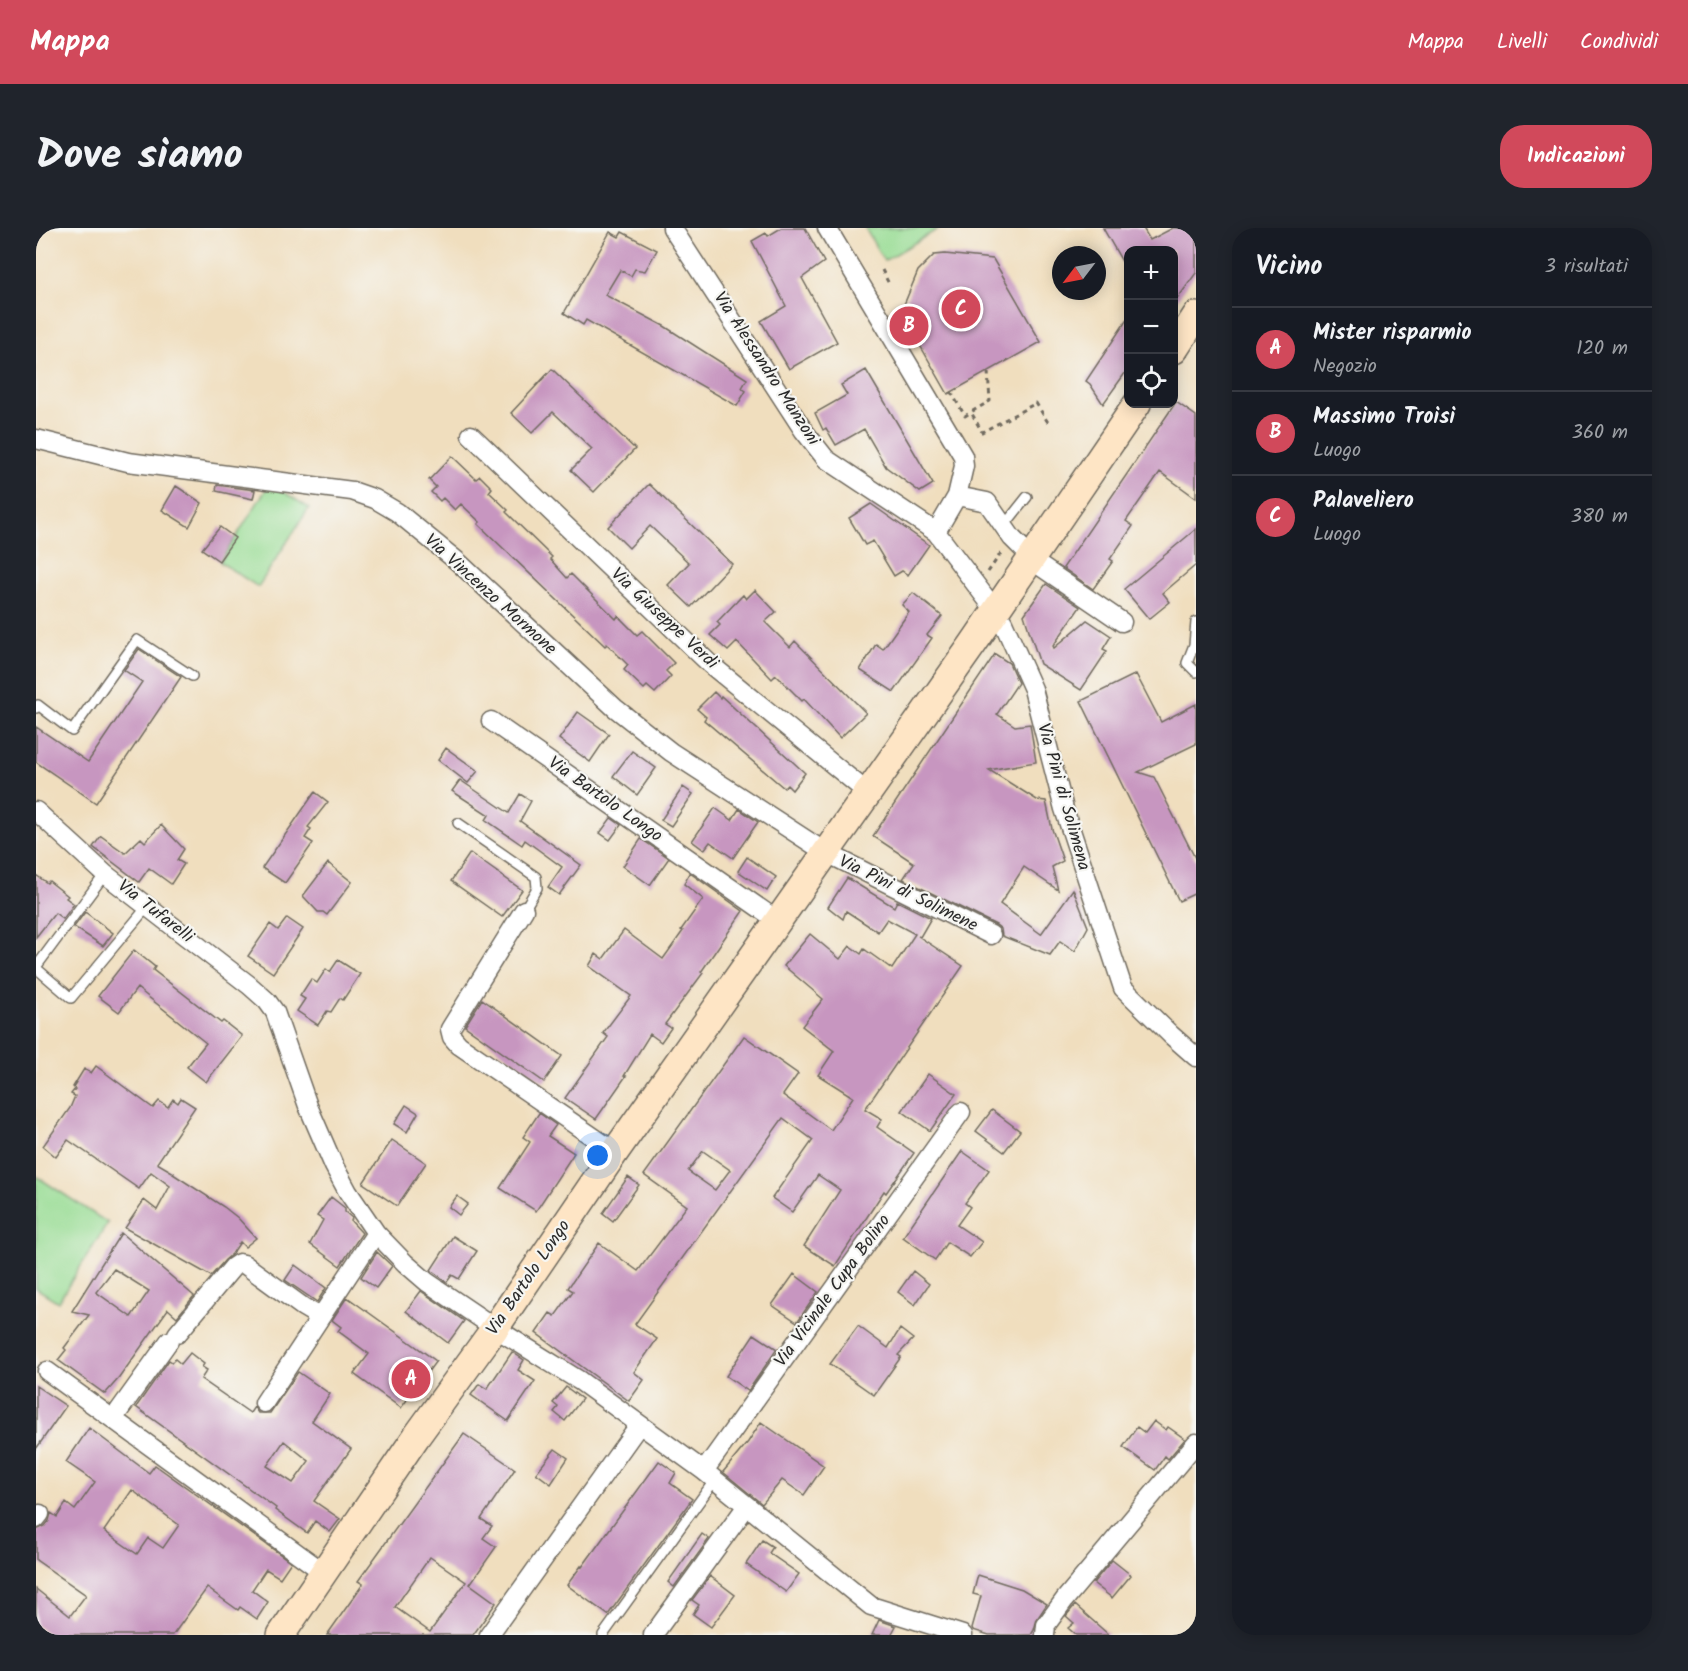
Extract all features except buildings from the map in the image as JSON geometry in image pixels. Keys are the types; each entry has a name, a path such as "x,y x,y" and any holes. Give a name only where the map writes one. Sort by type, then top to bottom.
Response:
{"street":[{"name":"Via Alessandro Manzoni","path":"672,228 804,431 826,459 936,532 995,610"},
{"path":"827,228 835,237 963,456 964,466 957,496 936,532"},
{"path":"1178,343 1196,316"},
{"path":"825,852 1134,408"},
{"name":"Via Giuseppe Verdi","path":"471,435 710,664 868,793"},
{"name":"Via Vincenzo Mormone","path":"36,439 128,462 352,491 375,499 397,512 481,581 615,708 696,769 825,852"},
{"path":"957,496 987,502 1012,538 1040,566 1122,622"},
{"name":"Via Pini di Solimena","path":"995,610 1003,622 1033,689 1064,809 1122,988 1196,1057"},
{"name":"Via Bartolo Longo","path":"490,721 777,921"},
{"name":"Via Tufarelli","path":"36,811 105,874 267,1001 275,1012 308,1106 334,1166 355,1204 376,1233"},
{"name":"Via Bartolo Longo","path":"281,1635 416,1437 495,1328 825,852"},
{"name":"Via Pini di Solimene","path":"825,852 991,935"},
{"path":"524,910 450,1029 452,1037 615,1152"},
{"name":"Via Vicinale Cupa Bolino","path":"709,1476 961,1112"},
{"path":"264,1402 376,1233 405,1263 428,1282 495,1328 580,1381 709,1476 871,1606 963,1635"},
{"path":"113,1419 173,1338 233,1267 239,1263 244,1264 303,1307 321,1317"},
{"path":"47,1371 323,1572"},
{"path":"489,1635 639,1425"},
{"path":"1045,1635 1046,1625 1065,1599 1196,1443"},
{"path":"654,1635 750,1510"},
{"path":"666,1635 750,1510"}],"lane":[{"path":"1004,525 1027,497"},
{"path":"1196,622 1194,645 1188,663 1196,672"},
{"path":"36,708 38,705 72,731 137,640 192,676"},
{"path":"458,823 536,877 537,888 524,910"},
{"path":"105,874 36,968 71,998 147,908"},
{"path":"603,1635 709,1476"}],"path":[{"path":"882,270 889,284"},
{"path":"951,392 965,416 990,401 988,372"},
{"path":"971,412 982,432 1036,403 1048,423"},
{"path":"984,579 1007,545"}],"green space":[{"path":"865,228 940,228 884,261"},
{"path":"270,483 309,508 258,587 220,562"},
{"path":"36,1176 108,1223 58,1302 36,1288"}],"place":[{"name":"Palaveliero","path":"961,309"},
{"name":"Massimo Troisi","path":"909,326"},
{"name":"Mister risparmio","path":"411,1379"}]}
